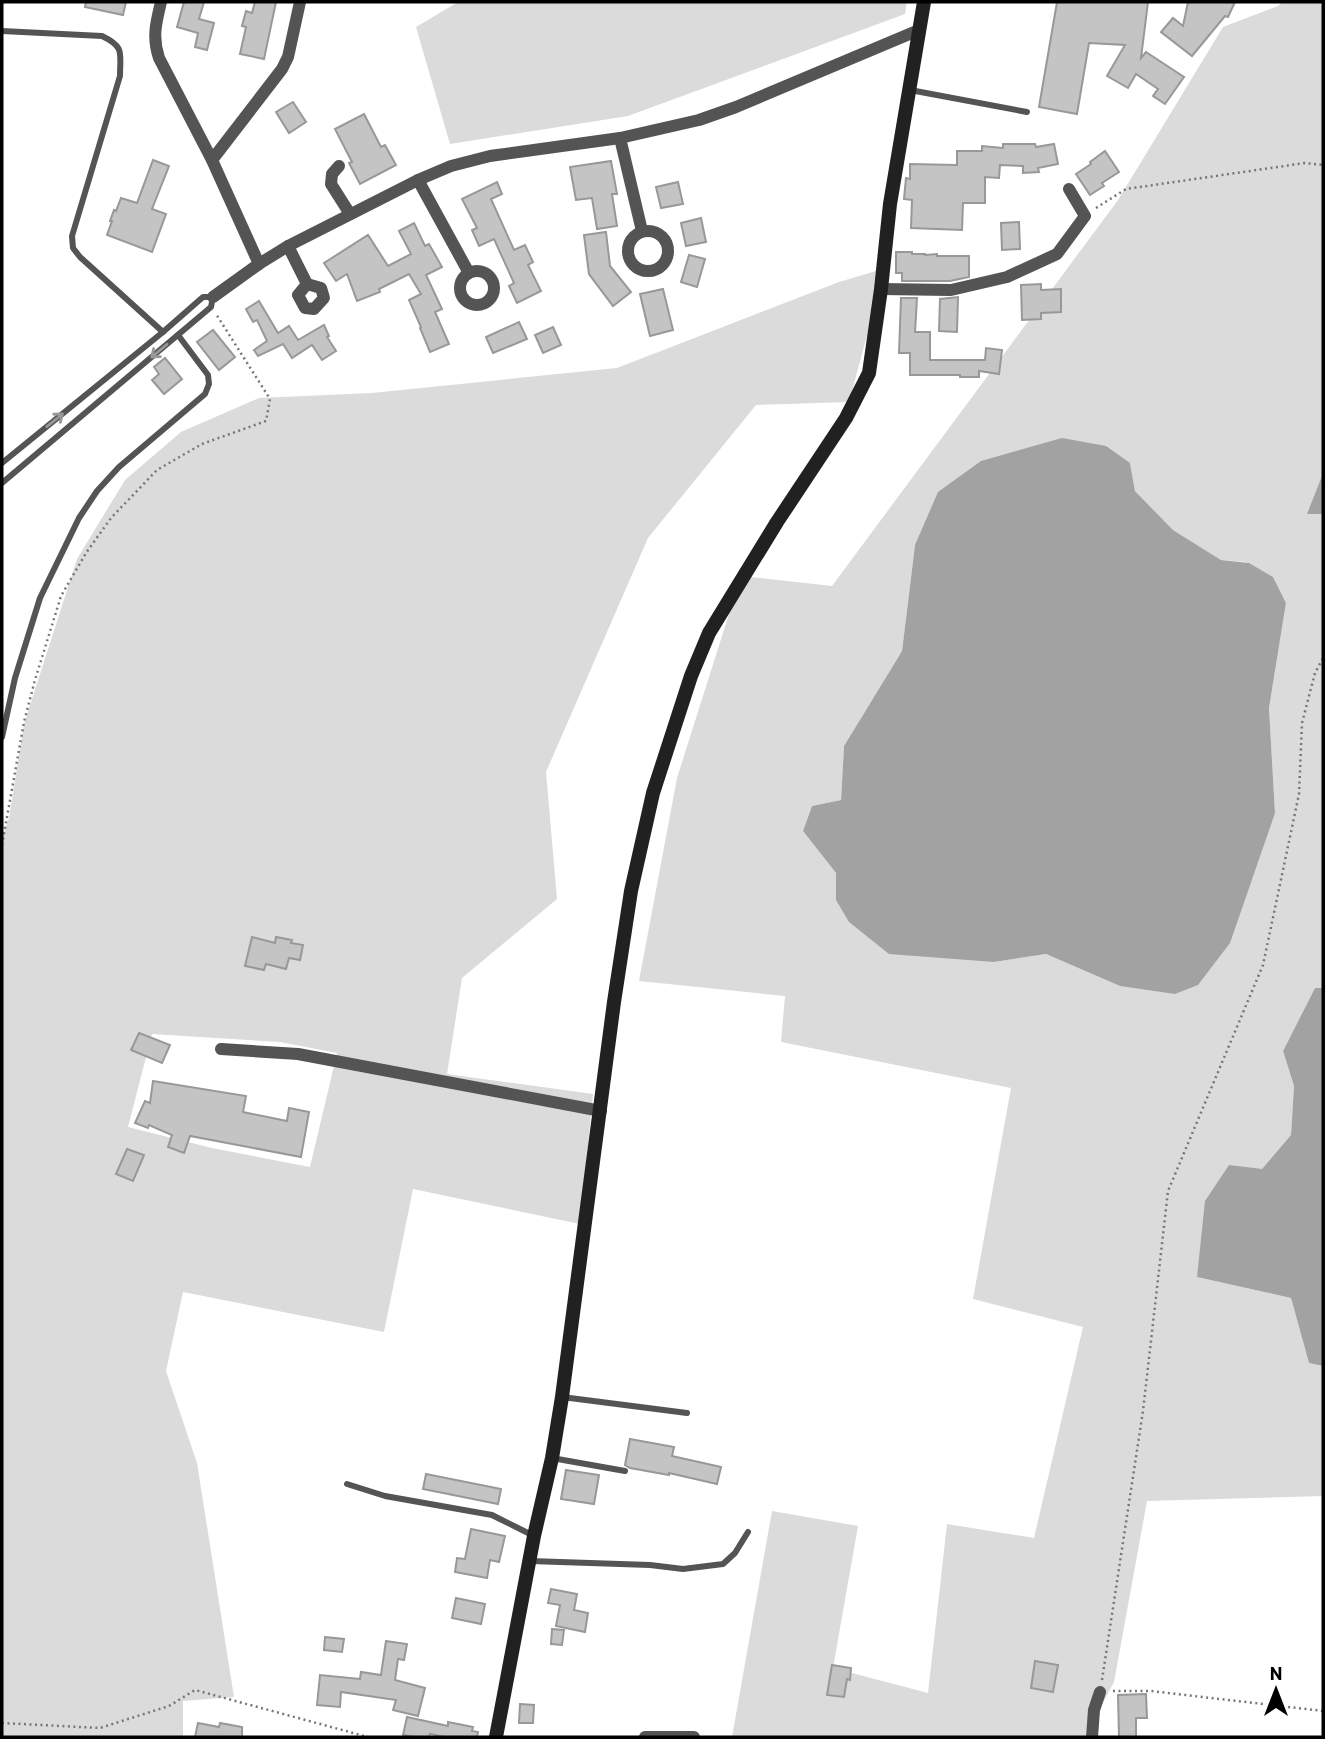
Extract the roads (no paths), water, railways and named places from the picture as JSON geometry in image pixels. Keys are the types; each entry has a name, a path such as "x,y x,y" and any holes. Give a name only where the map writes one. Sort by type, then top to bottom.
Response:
{"main road":[{"path":"496,1737 534,1536 552,1458 614,1002 631,891 653,793 691,676 709,633 777,522 846,418 869,373 890,204 924,2"}],"street":[{"path":"161,2 155,29 155,45 159,58 212,160 259,264"},
{"path":"212,160 282,69 288,57 300,2"},
{"path":"212,302 259,264 288,246 451,166 490,156 620,138 699,120 919,30"},
{"path":"620,138 642,231"},
{"path":"339,166 332,174 331,184 350,214"},
{"path":"418,180 469,272"},
{"path":"881,289 951,290 1007,277 1057,254 1085,216 1069,189"},
{"path":"288,246 307,284"},
{"path":"221,1049 298,1054 601,1111"},
{"path":"1092,1737 1094,1710 1100,1692"},
{"path":"645,1737 694,1737"}],"lane":[{"path":"2,31 102,36 115,42 120,51 120,76 72,236 73,248 163,332"},
{"path":"908,90 1027,112"},
{"path":"2,463 203,297 212,302 178,335 2,484"},
{"path":"2,737 15,678 40,598 79,518 97,491 119,467 205,394 209,384 208,375 178,335"},
{"path":"562,1397 687,1413"},
{"path":"552,1458 625,1471"},
{"path":"347,1484 386,1496 492,1515 534,1536"},
{"path":"530,1561 650,1565 683,1569 723,1564 736,1553 748,1532"}]}
